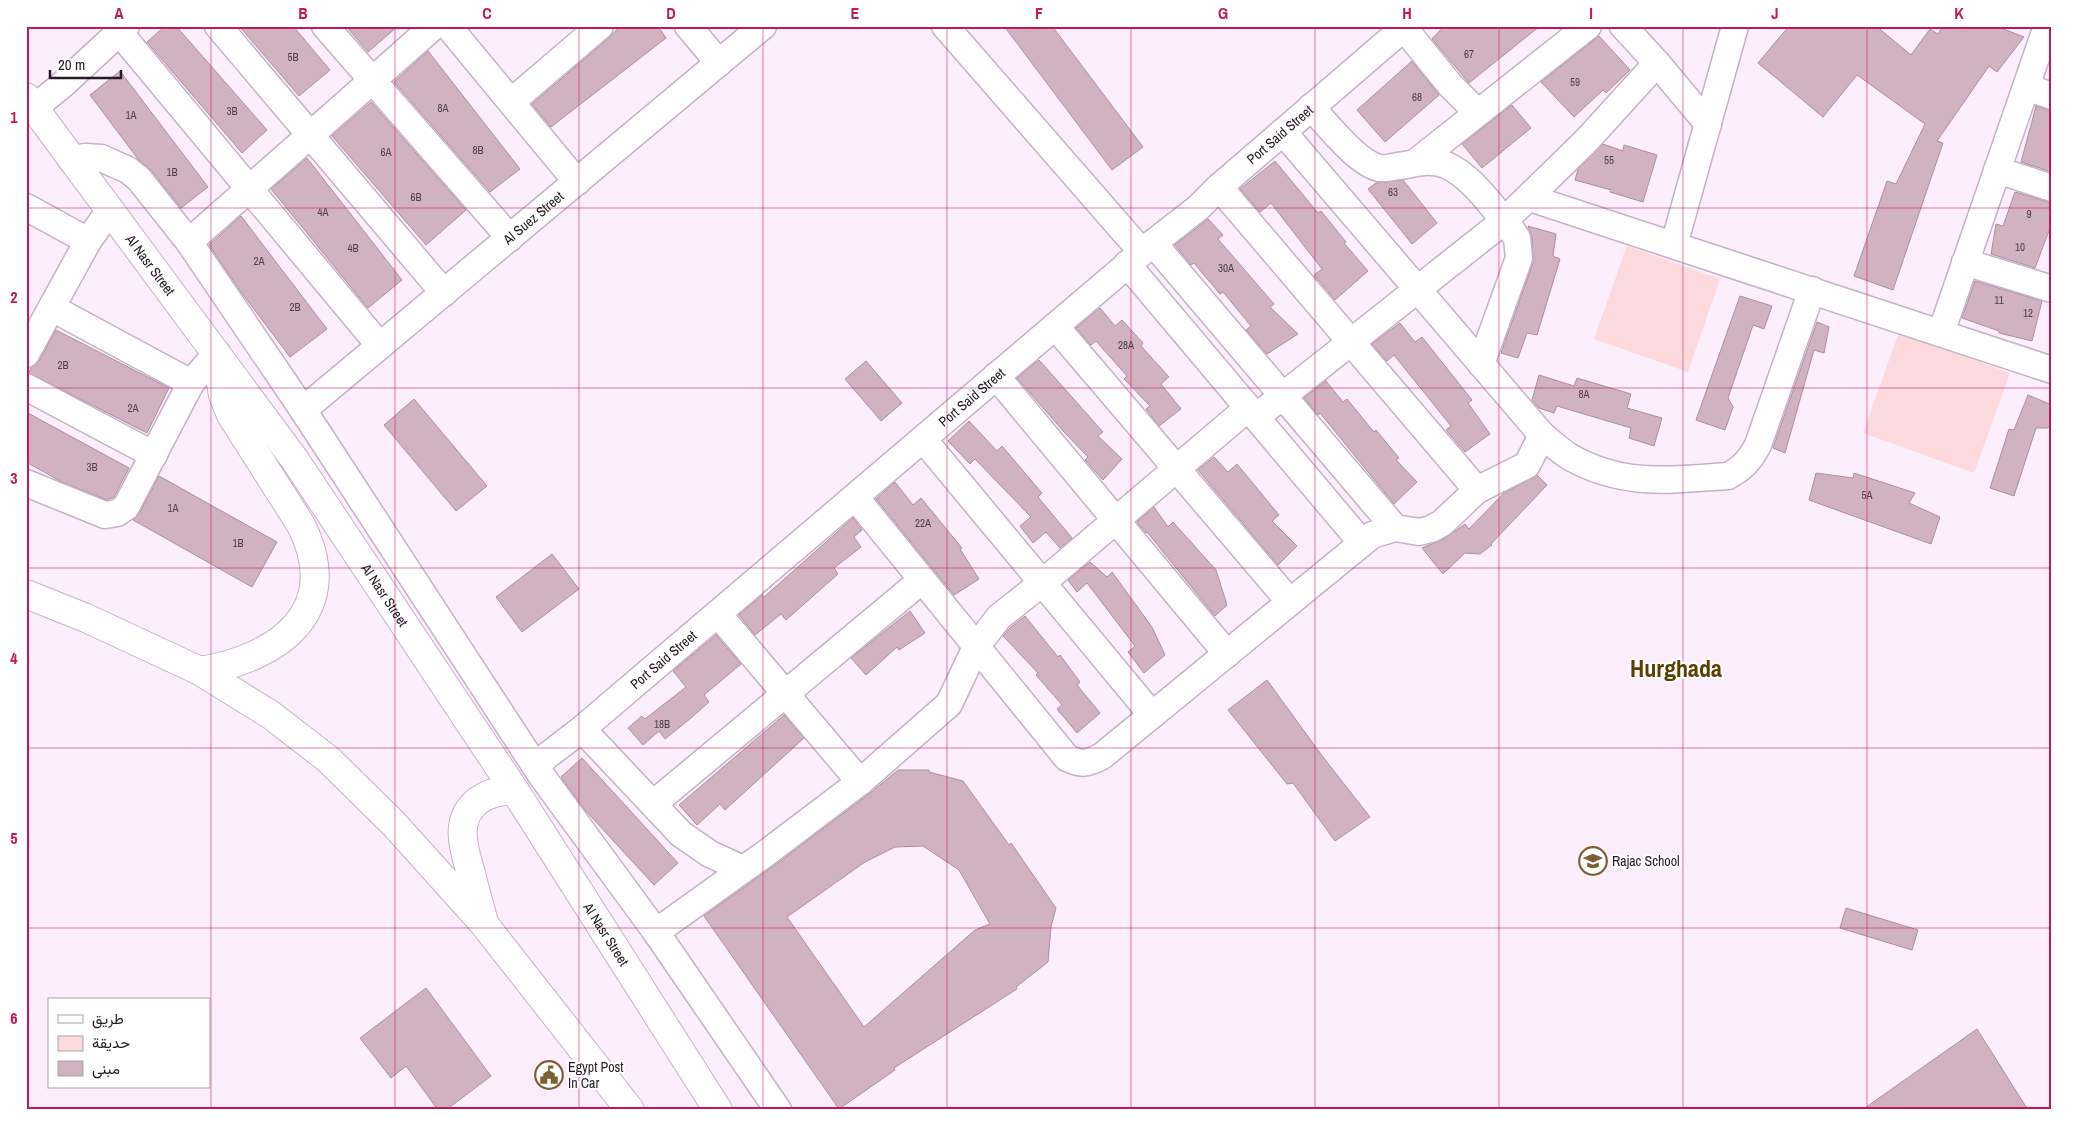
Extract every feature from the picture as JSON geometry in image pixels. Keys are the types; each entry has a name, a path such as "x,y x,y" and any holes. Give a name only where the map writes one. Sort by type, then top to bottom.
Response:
{"main road":[{"name":"Al Nasr Street","path":"30,103 295,460 516,791 718,1110"},
{"path":"200,671 222,668 243,661 262,652 281,639 298,625 308,606 314,586 315,564 310,544 301,525 231,415 220,381 216,353"},
{"path":"26,594 86,618 200,671 271,714 328,759 394,824 484,924 630,1110"},
{"path":"484,924 462,841 464,820 476,802 495,792 516,791"}],"street":[{"path":"218,26 444,293"},
{"path":"325,26 510,238"},
{"path":"511,102 600,26"},
{"path":"688,26 719,63"},
{"name":"Al Suez Street","path":"304,410 763,26"},
{"path":"945,26 1141,253 1283,396 1395,528"},
{"path":"1416,162 1588,26"},
{"path":"1623,26 1708,124"},
{"path":"1674,245 1735,26"},
{"path":"1941,333 2047,26"},
{"path":"1405,27 1450,85 1478,112"},
{"name":"Port Said Street","path":"534,766 582,729 1141,253 1198,208 1218,187 1405,27"},
{"path":"190,242 372,80 449,28 577,182"},
{"path":"30,103 62,86 123,29 250,189 380,346"},
{"path":"656,932 860,782 949,704 976,647 1000,617 1176,469 1252,412 1283,396 1504,221 1530,198 1587,140 1657,63"},
{"path":"2026,87 2052,96"},
{"path":"1311,108 1361,159 1380,168 1430,161 1445,165 1461,173 1517,238 1519,258 1481,364"},
{"path":"1283,132 1542,435 1568,456 1601,472 1637,480 1728,476 1741,469 1751,458 1758,445 1812,290"},
{"path":"72,159 86,157 101,158 128,170 140,179 190,242 304,410 534,766 656,932 778,1110"},
{"path":"1997,170 2052,188"},
{"path":"1218,187 1477,490"},
{"path":"1530,198 1941,333 2051,366"},
{"path":"26,207 88,241"},
{"path":"26,354 88,241 110,210"},
{"path":"1141,253 1252,412 1362,543"},
{"path":"1966,262 2051,285"},
{"path":"52,308 190,383"},
{"path":"1055,326 1290,602"},
{"path":"26,483 105,515 117,513 126,508 190,383 216,353"},
{"path":"996,376 1227,654"},
{"path":"26,387 154,454"},
{"path":"855,496 1067,758 1080,764 1092,762 1102,756 1372,535 1395,528 1419,532 1431,529 1442,523 1477,490 1527,465 1542,435"},
{"path":"923,439 1152,715"},
{"path":"652,804 922,580"},
{"path":"718,614 860,782"},
{"path":"582,729 681,834 694,845 743,869"}],"green space":[{"path":"1627,246 1720,279 1688,372 1594,339"},
{"path":"1899,332 2010,373 1974,473 1863,433"}],"building":[{"path":"165,26 176,26 267,130 242,153 147,42"},
{"path":"239,26 293,26 330,70 299,96"},
{"path":"346,26 398,26 368,52"},
{"path":"620,26 658,26 666,38 551,127 532,104 610,37"},
{"path":"1004,26 1052,26 1143,147 1112,170"},
{"path":"1444,26 1540,26 1469,83 1432,39"},
{"path":"1789,26 1876,26 1911,55 1930,29 1938,34 1943,26 1996,26 2024,37 1997,72 1989,66 1937,141 1943,143 1893,290 1854,276 1887,181 1896,184 1925,124 1857,75 1823,117 1758,63"},
{"path":"1599,36 1630,70 1606,93 1603,90 1574,117 1541,82"},
{"path":"428,51 520,169 490,192 394,82"},
{"path":"1412,61 1439,95 1385,142 1357,110"},
{"path":"120,71 208,187 181,208 151,170 138,159 90,95"},
{"path":"371,102 466,210 426,245 332,136"},
{"path":"1512,105 1531,128 1482,168 1462,144"},
{"path":"2036,106 2052,111 2052,172 2021,162"},
{"path":"1603,144 1623,151 1624,145 1657,155 1643,202 1610,192 1611,190 1575,180 1578,169"},
{"path":"307,158 402,280 368,308 271,189"},
{"path":"1275,161 1318,213 1321,211 1346,242 1344,243 1368,271 1335,300 1314,275 1322,269 1271,203 1260,212 1240,189"},
{"path":"1403,180 1437,223 1412,244 1368,189 1376,183"},
{"path":"2015,192 2052,203 2052,223 2035,268 1991,254 1996,224 2003,226"},
{"path":"241,216 327,329 290,357 241,292 209,245"},
{"path":"1208,219 1223,235 1218,239 1274,304 1270,307 1298,334 1267,354 1246,330 1251,326 1223,292 1220,294 1194,263 1191,265 1175,245"},
{"path":"1528,226 1556,234 1553,256 1560,259 1537,335 1527,333 1518,358 1501,353 1533,263 1532,237"},
{"path":"1975,281 2042,301 2032,341 1999,333 1999,331 1962,318"},
{"path":"1740,296 1772,306 1764,329 1753,325 1728,398 1733,407 1725,430 1696,420"},
{"path":"1100,308 1115,326 1122,320 1143,343 1141,346 1169,377 1161,384 1181,409 1159,426 1146,409 1150,406 1124,379 1127,376 1096,341 1091,345 1076,328"},
{"path":"1817,322 1829,327 1824,353 1814,350 1785,453 1773,448"},
{"path":"1400,323 1415,342 1422,337 1472,400 1468,403 1490,434 1465,452 1446,430 1451,426 1394,355 1387,361 1372,344"},
{"path":"56,330 169,388 147,433 29,373 31,368 39,361"},
{"path":"1039,360 1103,432 1098,436 1122,459 1103,480 1085,460 1088,457 1017,378"},
{"path":"866,361 902,403 881,421 845,379"},
{"path":"1539,375 1574,386 1577,378 1631,394 1627,408 1662,418 1654,446 1629,438 1631,428 1557,406 1554,413 1539,408 1532,400"},
{"path":"1326,381 1343,402 1347,399 1374,432 1376,430 1399,458 1396,460 1417,482 1394,504 1320,413 1318,415 1304,398"},
{"path":"2028,395 2052,405 2052,420 2048,428 2036,428 2014,496 1990,488 2009,429 2014,430"},
{"path":"414,399 487,486 456,511 384,425"},
{"path":"26,412 129,468 114,497 107,500 62,482 26,462"},
{"path":"969,421 997,451 1002,446 1042,493 1038,497 1072,538 1060,548 1046,532 1033,543 1020,526 1031,517 975,459 970,464 948,441"},
{"path":"1214,457 1228,472 1237,464 1279,515 1272,521 1297,546 1278,565 1198,470"},
{"path":"1816,473 1853,478 1854,473 1915,493 1909,503 1940,517 1931,544 1809,500"},
{"path":"1537,475 1547,485 1492,545 1480,554 1465,553 1443,574 1422,548 1444,539 1465,524 1469,529 1503,494"},
{"path":"159,476 277,542 252,587 133,520 139,514"},
{"path":"895,482 913,505 921,498 962,548 960,549 979,579 954,595 876,499"},
{"path":"1154,507 1168,527 1173,522 1216,570 1227,605 1215,616 1137,522"},
{"path":"853,518 862,530 854,537 861,547 834,568 838,574 786,620 781,614 755,635 739,615 762,595 764,597"},
{"path":"552,554 579,589 522,632 496,597"},
{"path":"1090,562 1107,577 1112,572 1152,627 1165,655 1144,673 1128,652 1135,646 1087,583 1077,592 1068,580"},
{"path":"910,611 925,633 899,650 897,647 866,675 851,658"},
{"path":"1025,616 1058,657 1060,655 1080,682 1077,685 1100,713 1077,733 1057,709 1062,705 1036,675 1038,673 1003,636"},
{"path":"716,635 741,664 704,695 709,702 691,718 665,739 659,731 643,745 628,728 642,716 645,719 686,687 673,671"},
{"path":"1267,680 1323,757 1370,817 1335,841 1293,783 1287,784 1228,710"},
{"path":"784,715 804,738 725,810 720,804 697,825 679,805"},
{"path":"582,758 678,863 654,885 585,810 561,777"},
{"path":"898,770 929,770 929,772 963,781 1009,845 1011,843 1056,908 1051,927 1048,962 1016,987 1017,989 894,1068 895,1070 839,1109 704,916 869,794","holes":["923,846 959,870 990,924 975,930 864,1027 787,917 865,862 895,847"]},
{"path":"1846,908 1918,930 1912,950 1840,928"},
{"path":"426,988 491,1076 446,1110 438,1110 406,1066 391,1078 360,1038"},
{"path":"1977,1029 2028,1110 1862,1110"}],"place":[{"name":"Rajac School","path":"1593,861"},
{"name":"Egypt Post In Car","path":"549,1075"}],"district":[{"name":"Hurghada","path":"1676,668"}]}
